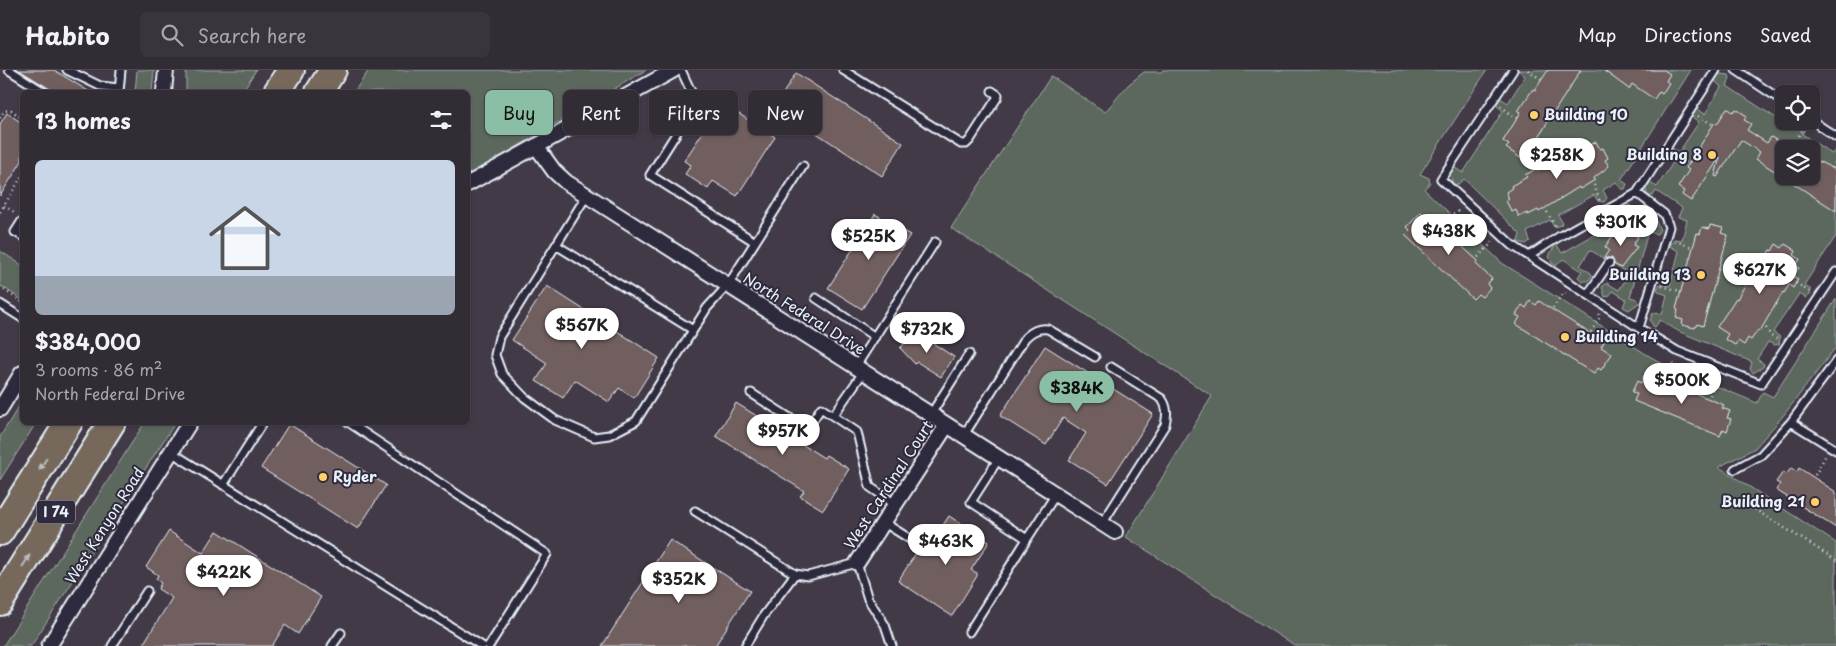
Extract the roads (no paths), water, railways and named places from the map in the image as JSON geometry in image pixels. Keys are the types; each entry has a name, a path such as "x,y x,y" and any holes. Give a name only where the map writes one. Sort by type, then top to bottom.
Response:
{"highway":[{"path":"278,90 291,70"},
{"path":"320,90 333,70"},
{"name":"I 74","path":"0,532 67,425"},
{"name":"I 74","path":"0,602 110,425"}],"street":[{"path":"164,90 166,70"},
{"path":"470,183 674,70"},
{"name":"North Federal Drive","path":"536,146 554,171 566,182 1115,532"},
{"path":"0,408 20,376"},
{"name":"West Kenyon Road","path":"49,646 188,425"},
{"name":"West Cardinal Court","path":"857,563 947,425"}],"lane":[{"path":"8,70 41,90"},
{"path":"68,70 100,86 119,90 121,70"},
{"path":"681,70 696,102 650,175 755,242"},
{"path":"843,70 961,144 966,144 970,140 997,98 998,95 992,91"},
{"path":"1513,70 1442,179 1512,245 1639,328 1683,353 1761,384 1836,272"},
{"path":"1529,256 1560,236 1637,193 1716,70"},
{"path":"1736,70 1775,96"},
{"path":"1820,127 1836,137"},
{"path":"587,195 500,337 495,355 502,374 524,397 555,420 594,437 609,435 636,421 707,308 728,285 803,166"},
{"path":"1637,193 1664,214 1669,227 1639,328"},
{"path":"20,224 15,232 20,235"},
{"path":"834,416 875,337 935,242"},
{"path":"556,245 693,330"},
{"path":"1588,294 1609,263"},
{"path":"816,298 875,337"},
{"path":"0,304 20,317"},
{"path":"964,435 1024,338 1031,332 1040,328 1048,329 1095,357"},
{"path":"931,414 970,354"},
{"path":"1735,469 1761,455 1791,422 1836,361"},
{"path":"1102,524 1165,425 1167,416 1167,406 1162,399 1112,367"},
{"path":"751,393 807,429 821,408 857,432 870,487 895,504"},
{"path":"1791,422 1834,449"},
{"path":"223,485 261,425"},
{"path":"353,425 547,554 489,646"},
{"path":"171,452 482,646"},
{"path":"999,458 971,502 1027,539"},
{"path":"969,632 1056,494"},
{"path":"696,511 794,574 808,576 857,563 868,599 885,625 892,646"},
{"path":"883,522 920,546"},
{"path":"745,646 764,614 794,574"},
{"path":"112,646 147,591"},
{"path":"332,646 341,633"}],"place":[{"name":"Building 10","path":"1534,115"},
{"name":"Building 8","path":"1712,155"},
{"name":"Building 13","path":"1701,275"},
{"name":"Building 14","path":"1565,337"},
{"name":"Ryder","path":"323,477"},
{"name":"Building 21","path":"1815,502"}]}
